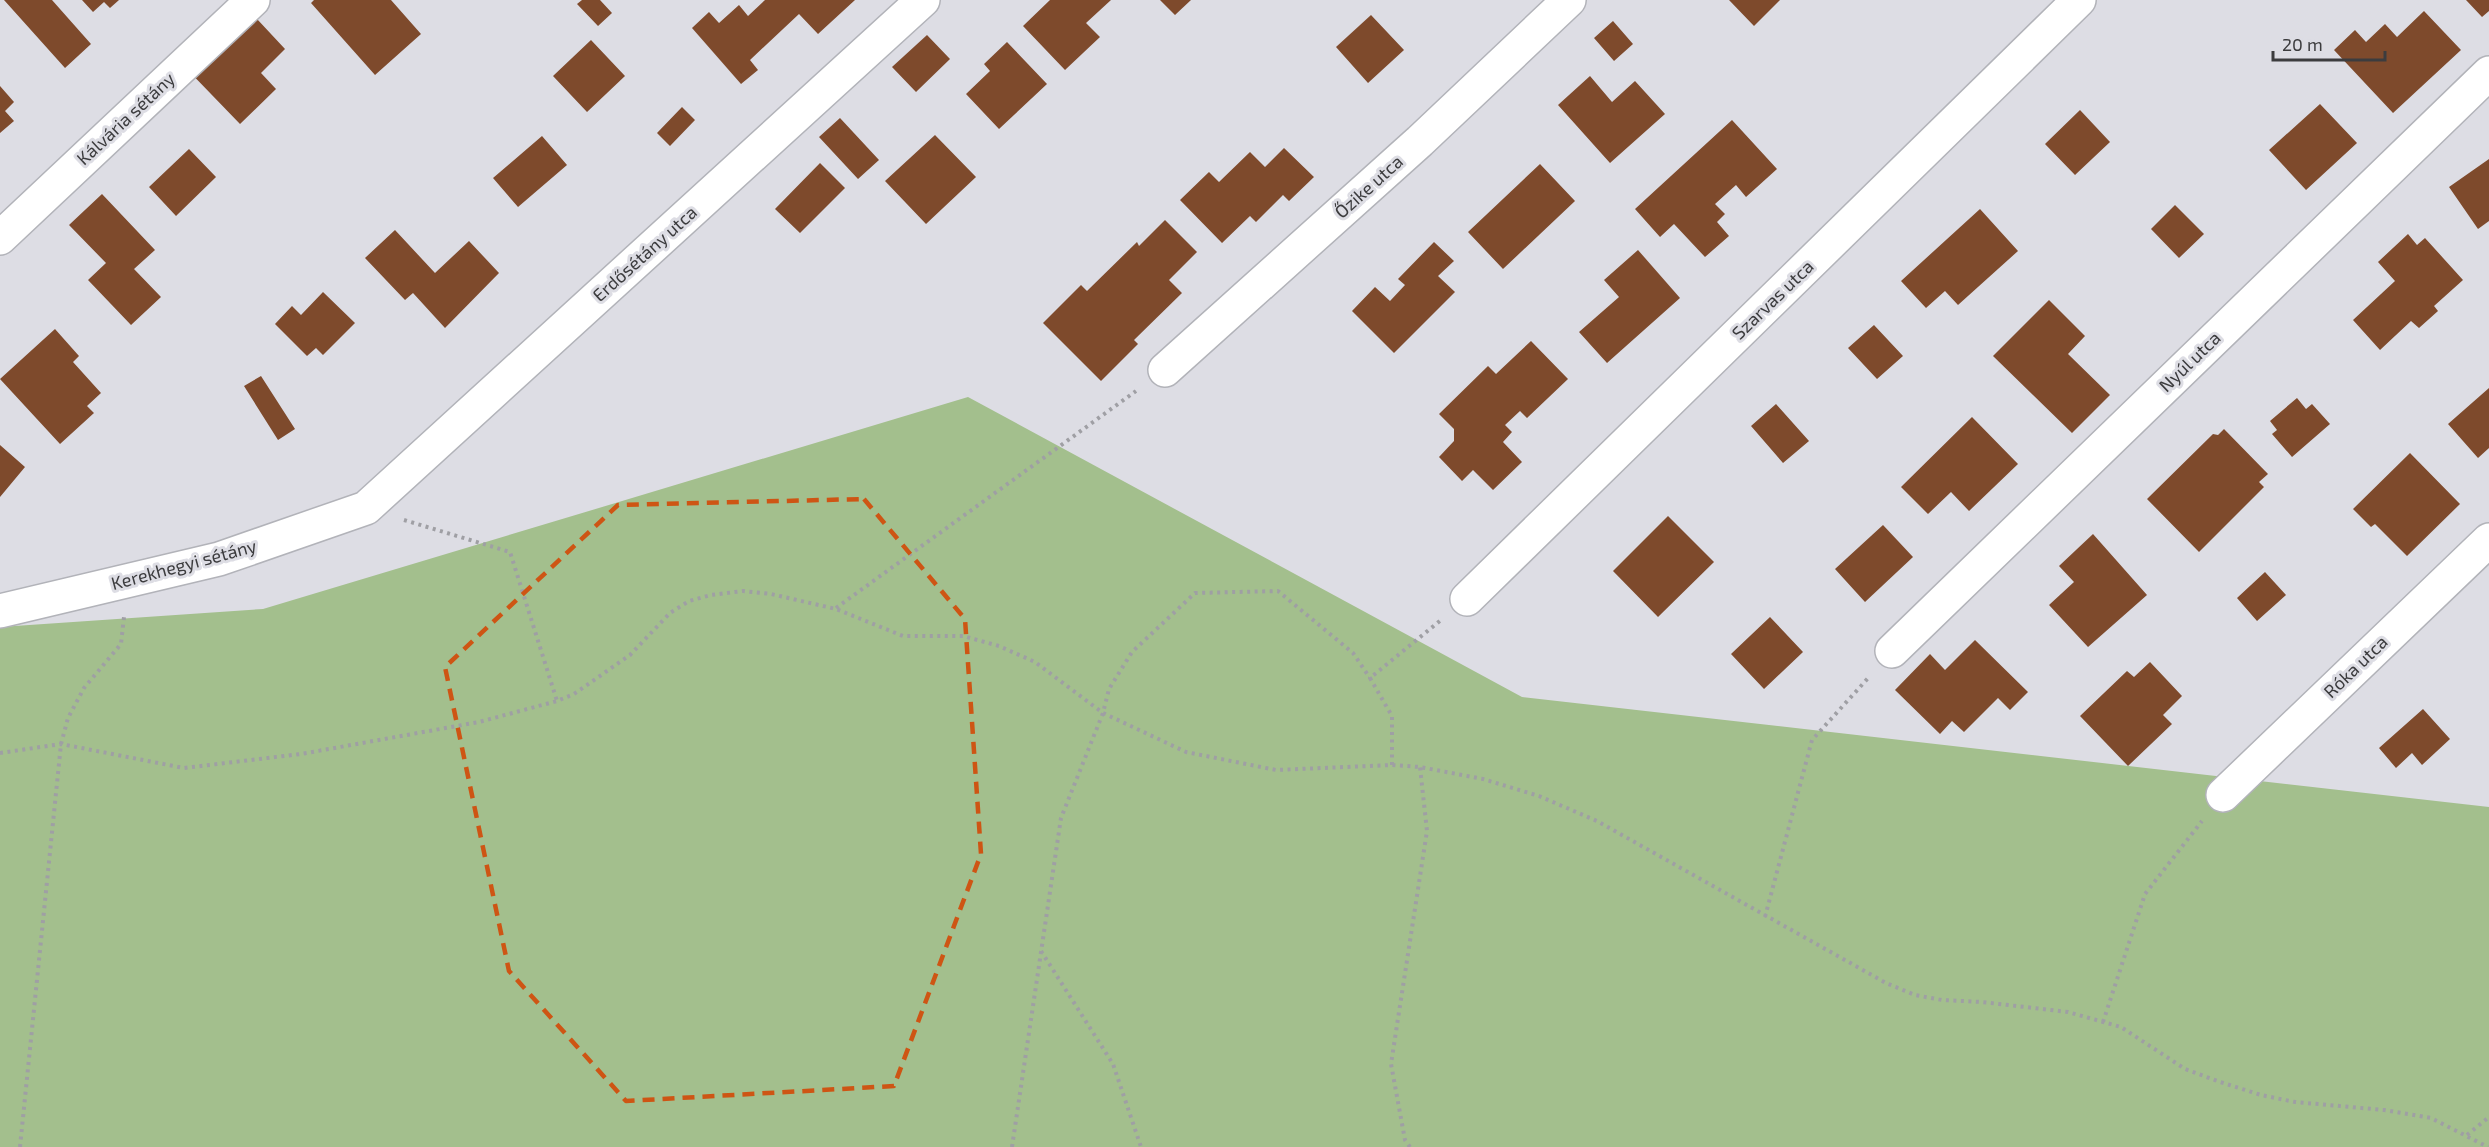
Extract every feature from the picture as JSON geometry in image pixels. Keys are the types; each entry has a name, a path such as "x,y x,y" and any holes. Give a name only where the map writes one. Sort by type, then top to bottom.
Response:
{"street":[{"name":"Kálvária sétány","path":"0,238 253,0"},
{"name":"Erdősétány utca","path":"366,508 923,0"},
{"name":"Őzike utca","path":"1165,370 1420,141 1569,0"},
{"name":"Szarvas utca","path":"1467,599 2079,0"},
{"name":"Nyúl utca","path":"1892,651 2489,73"},
{"name":"Kerekhegyi sétány","path":"0,611 219,559 366,508"},
{"name":"Róka utca","path":"2223,795 2489,540"}],"path":[{"path":"836,609 1165,370"},
{"path":"366,508 510,552 557,701"},
{"path":"20,1147 61,744 68,718 84,688 121,644 128,580"},
{"path":"0,753 61,744 184,768 301,754 479,722 557,701 574,694 630,655 670,613 689,601 711,595 743,591 771,594 836,609 903,636 963,636 999,646 1035,662 1103,713 1186,752 1276,770 1420,766 1494,782 1539,796 1598,821 1886,983 1915,995 1942,1000 1982,1002 2068,1012 2121,1027 2135,1034 2185,1069 2261,1095 2295,1102 2384,1110 2431,1118 2488,1147"},
{"path":"1012,1147 1061,818 1103,713 1109,689 1132,652 1195,593 1278,591 1353,653 1370,678 1392,716 1392,765"},
{"path":"1370,678 1467,599"},
{"path":"1765,916 1812,740 1892,651"},
{"path":"1410,1147 1406,1140 1391,1064 1427,831 1420,766"},
{"path":"2103,1022 2145,894 2223,795"},
{"path":"1041,951 1113,1064 1141,1147"},
{"path":"2467,1135 2489,1117"}],"highlighted area":[{"path":"864,499 965,619 981,854 894,1086 626,1101 509,971 445,667 618,505"}],"green space":[{"path":"968,397 1522,697 2489,807 2489,1147 0,1147 0,627 263,609"}],"building":[{"path":"4,0 52,0 91,44 65,68"},
{"path":"82,0 119,0 110,8 104,2 93,12"},
{"path":"314,0 391,0 421,34 375,75 311,3"},
{"path":"582,0 600,0 612,13 598,26 577,4"},
{"path":"765,0 855,0 818,34 799,14 750,60 758,70 741,84 692,28 709,12 719,23 739,5 748,16"},
{"path":"1050,0 1111,0 1086,23 1100,37 1065,70 1023,26"},
{"path":"1160,0 1191,0 1175,15"},
{"path":"1729,0 1780,0 1754,26"},
{"path":"2466,0 2489,0 2489,11 2482,17"},
{"path":"2424,11 2461,50 2393,113 2334,50 2355,30 2366,42 2385,24 2397,37"},
{"path":"1371,15 1404,50 1368,83 1336,47"},
{"path":"257,19 285,49 261,73 276,89 240,124 182,64 213,34 227,48"},
{"path":"1613,21 1633,44 1614,61 1594,38"},
{"path":"927,35 950,59 916,92 892,67"},
{"path":"591,40 625,76 587,112 553,76"},
{"path":"1007,42 1047,84 999,129 966,94 990,71 984,64"},
{"path":"1590,76 1612,102 1635,81 1665,114 1610,163 1558,105"},
{"path":"0,86 14,102 5,111 14,121 0,133"},
{"path":"2320,104 2357,143 2306,190 2269,150"},
{"path":"682,107 695,120 670,146 657,133"},
{"path":"2080,110 2110,142 2075,175 2045,144"},
{"path":"840,118 879,160 858,179 819,137"},
{"path":"1732,120 1777,169 1746,197 1736,185 1715,204 1725,214 1717,222 1729,236 1705,257 1674,224 1660,237 1635,209"},
{"path":"935,135 976,177 926,224 885,181"},
{"path":"542,136 567,165 518,207 493,178"},
{"path":"1284,148 1314,177 1289,201 1283,195 1256,222 1250,216 1222,243 1180,200 1209,172 1219,182 1250,152 1265,167"},
{"path":"189,149 216,177 176,216 149,187"},
{"path":"2489,159 2489,221 2478,229 2449,187"},
{"path":"820,163 845,188 800,233 775,209"},
{"path":"1540,164 1575,201 1503,269 1468,232"},
{"path":"102,194 155,250 134,269 161,297 131,325 88,280 106,263 69,225"},
{"path":"2175,205 2204,234 2179,258 2151,229"},
{"path":"1980,209 2018,251 1958,305 1945,291 1926,308 1901,281"},
{"path":"1165,220 1197,252 1169,280 1182,293 1134,340 1138,344 1101,381 1043,323 1081,285 1087,291 1137,242 1139,246"},
{"path":"395,230 435,273 469,241 499,273 445,328 413,293 405,300 365,258"},
{"path":"2408,234 2417,245 2425,238 2463,280 2434,306 2438,311 2419,328 2411,321 2380,350 2353,320 2395,281 2378,262"},
{"path":"1434,242 1454,261 1438,276 1455,292 1394,353 1352,311 1375,287 1390,301 1405,285 1398,279"},
{"path":"1638,250 1680,298 1607,363 1579,332 1619,297 1604,280"},
{"path":"323,292 355,323 323,355 316,348 307,356 275,324 292,306 301,315"},
{"path":"2049,300 2085,336 2068,354 2110,395 2072,433 1993,356"},
{"path":"1874,325 1903,356 1877,379 1848,348"},
{"path":"55,329 79,356 73,362 101,393 87,406 94,413 60,444 0,379"},
{"path":"1531,341 1568,379 1527,418 1520,411 1505,425 1512,432 1503,442 1522,462 1493,490 1473,470 1462,481 1439,457 1454,441 1454,429 1439,414 1488,366 1496,374"},
{"path":"261,376 295,429 278,440 244,386"},
{"path":"2489,388 2489,448 2478,458 2448,424"},
{"path":"2297,398 2306,409 2312,404 2330,424 2292,457 2272,434 2277,430 2270,421"},
{"path":"1776,404 1809,441 1783,463 1751,426"},
{"path":"1972,417 2018,464 1969,511 1951,492 1928,514 1901,487"},
{"path":"2224,429 2268,474 2259,482 2264,487 2199,552 2147,499 2213,434 2218,435"},
{"path":"0,445 25,467 0,497"},
{"path":"2410,453 2460,504 2407,556 2375,524 2371,527 2353,509"},
{"path":"1668,516 1714,562 1658,617 1613,571"},
{"path":"1883,525 1913,557 1865,602 1835,569"},
{"path":"2093,534 2147,595 2088,647 2049,605 2074,582 2059,566"},
{"path":"2265,572 2286,595 2257,621 2237,598"},
{"path":"1770,617 1803,652 1764,689 1731,654"},
{"path":"1975,640 2028,692 2010,710 1998,698 1964,732 1952,721 1940,734 1895,690 1930,654 1945,670"},
{"path":"2150,662 2182,696 2163,715 2172,724 2128,766 2080,716 2127,671 2134,677"},
{"path":"2423,709 2450,739 2422,765 2412,753 2396,768 2379,748"}]}
